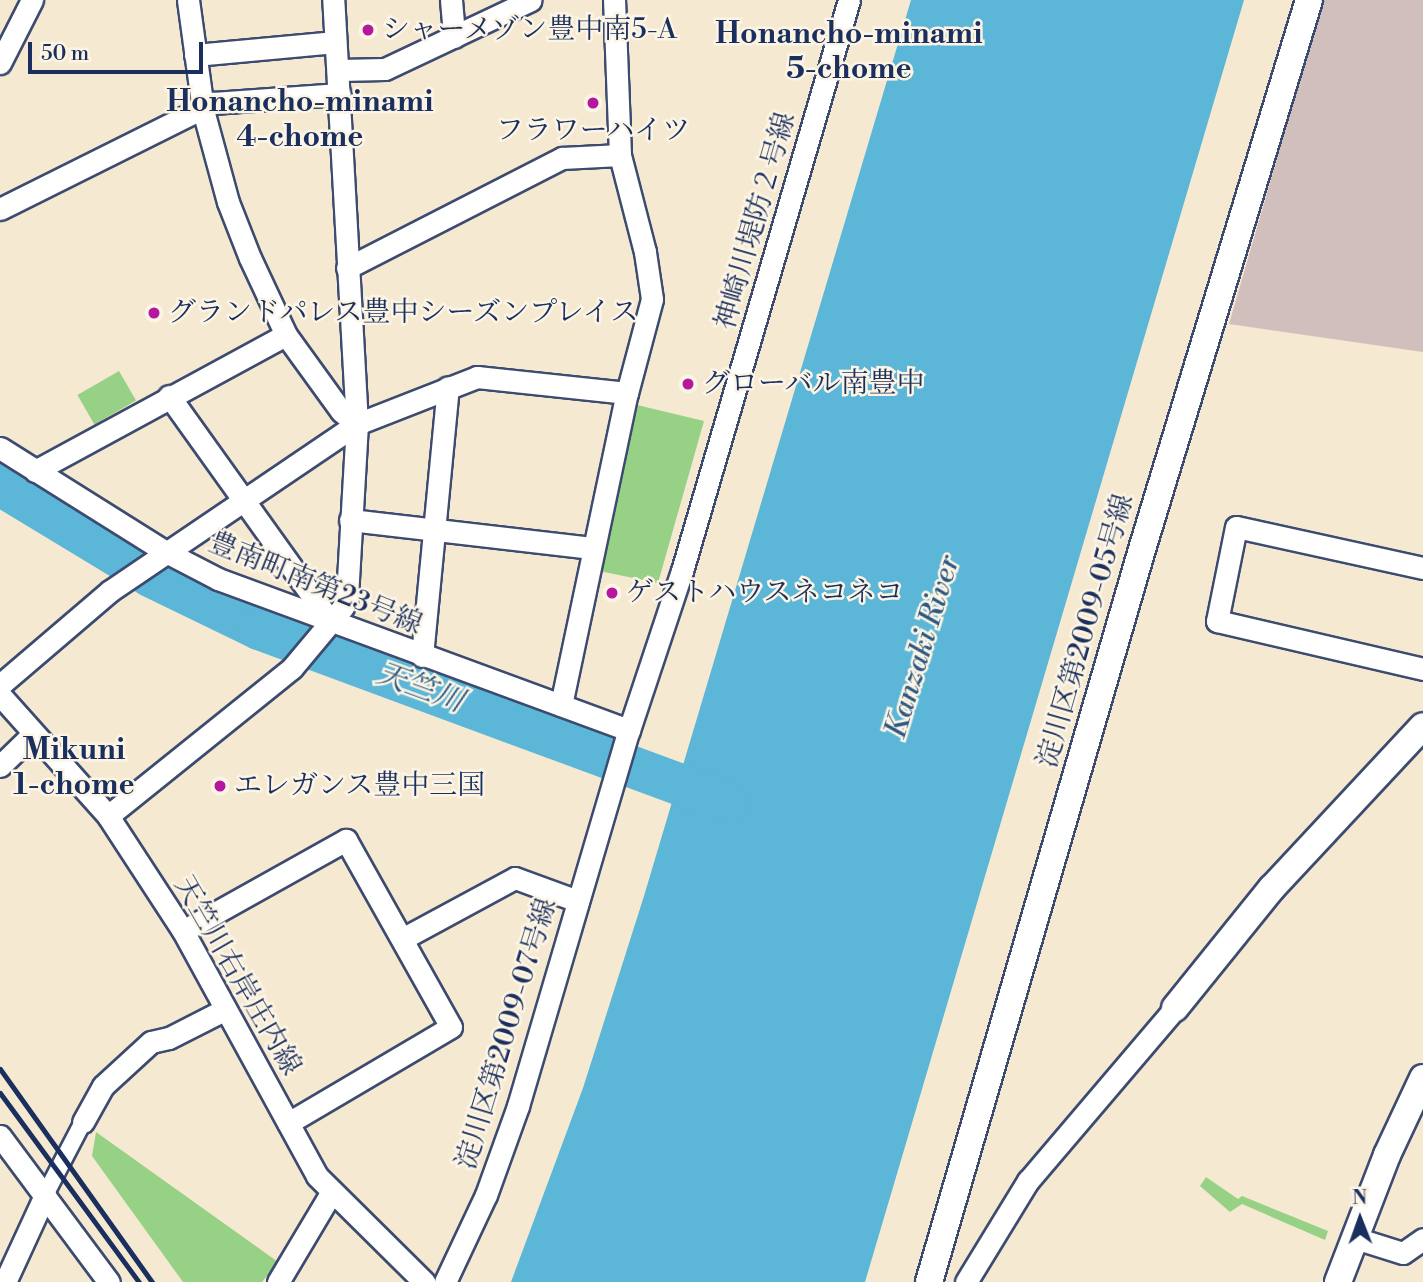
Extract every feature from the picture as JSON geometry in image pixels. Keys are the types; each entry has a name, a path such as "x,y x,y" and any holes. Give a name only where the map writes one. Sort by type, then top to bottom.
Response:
{"street":[{"path":"0,63 32,0"},
{"path":"188,0 203,110 228,202 286,335 341,411 357,424"},
{"path":"108,816 292,668 328,625 346,597 357,424 333,0"},
{"path":"451,0 454,37"},
{"path":"339,70 385,69 531,0"},
{"path":"561,705 626,393 652,299 645,252 621,155 614,0"},
{"name":"神崎川堤防２号線","path":"608,796 682,571 849,0"},
{"name":"淀川区第2009-05号線","path":"929,1282 1143,546 1309,0"},
{"path":"195,55 335,42"},
{"path":"0,209 213,103 340,94"},
{"path":"347,268 562,158 621,155"},
{"path":"35,471 169,396 286,335"},
{"path":"0,685 118,587 163,554 357,424 477,377 626,393"},
{"path":"422,656 449,387"},
{"path":"169,396 244,500 328,625"},
{"name":"豊南町南第23号線","path":"0,447 163,554 328,625 561,705 628,733"},
{"path":"350,520 592,548"},
{"path":"1423,568 1236,527 1217,621 1423,669"},
{"name":"天竺川右岸庄内線","path":"0,695 108,816 183,931 224,1010 331,1193 425,1282"},
{"path":"966,1282 1028,1181 1175,1008 1257,905 1423,726"},
{"path":"0,766 34,733"},
{"name":"淀川区第2009-07号線","path":"445,1282 486,1195 518,1106 608,796"},
{"path":"183,931 346,840 451,1027 288,1123"},
{"path":"402,939 515,878 578,901"},
{"path":"5,1282 45,1195 103,1086 150,1042 224,1010"},
{"path":"1338,1282 1423,1078"},
{"path":"0,1136 109,1282"},
{"path":"278,1282 331,1193"},
{"path":"1355,1238 1403,1253 1423,1239"}],"shaded area":[{"path":"1323,0 1423,0 1423,352 1229,324"}],"green space":[{"path":"119,371 136,400 94,424 77,395"},
{"path":"633,404 704,421 658,583 599,571"},
{"path":"96,1132 278,1262 262,1282 183,1282 92,1156"},
{"path":"1206,1177 1238,1199 1242,1196 1328,1231 1325,1240 1242,1204 1230,1212 1200,1186"}],"water":[{"name":"Kanzaki River","path":"911,0 1244,0 865,1282 511,1282 583,1088 644,896"}],"waterway":[{"name":"天竺川","path":"0,485 150,576 259,629 730,803"}],"railway":[{"path":"0,1069 152,1282"},
{"path":"0,1093 139,1282"}],"place":[{"name":"シャーメゾン豊中南5-A","path":"368,30"},
{"name":"フラワーハイツ","path":"593,103"},
{"name":"グランドパレス豊中シーズンプレイス","path":"154,313"},
{"name":"グローバル南豊中","path":"688,384"},
{"name":"ゲストハウスネコネコ","path":"612,593"},
{"name":"エレガンス豊中三国","path":"220,786"}],"district":[{"name":"Honancho-minami 5-chome","path":"849,51"},
{"name":"Honancho-minami 4-chome","path":"300,119"},
{"name":"Mikuni 1-chome","path":"74,767"}]}
